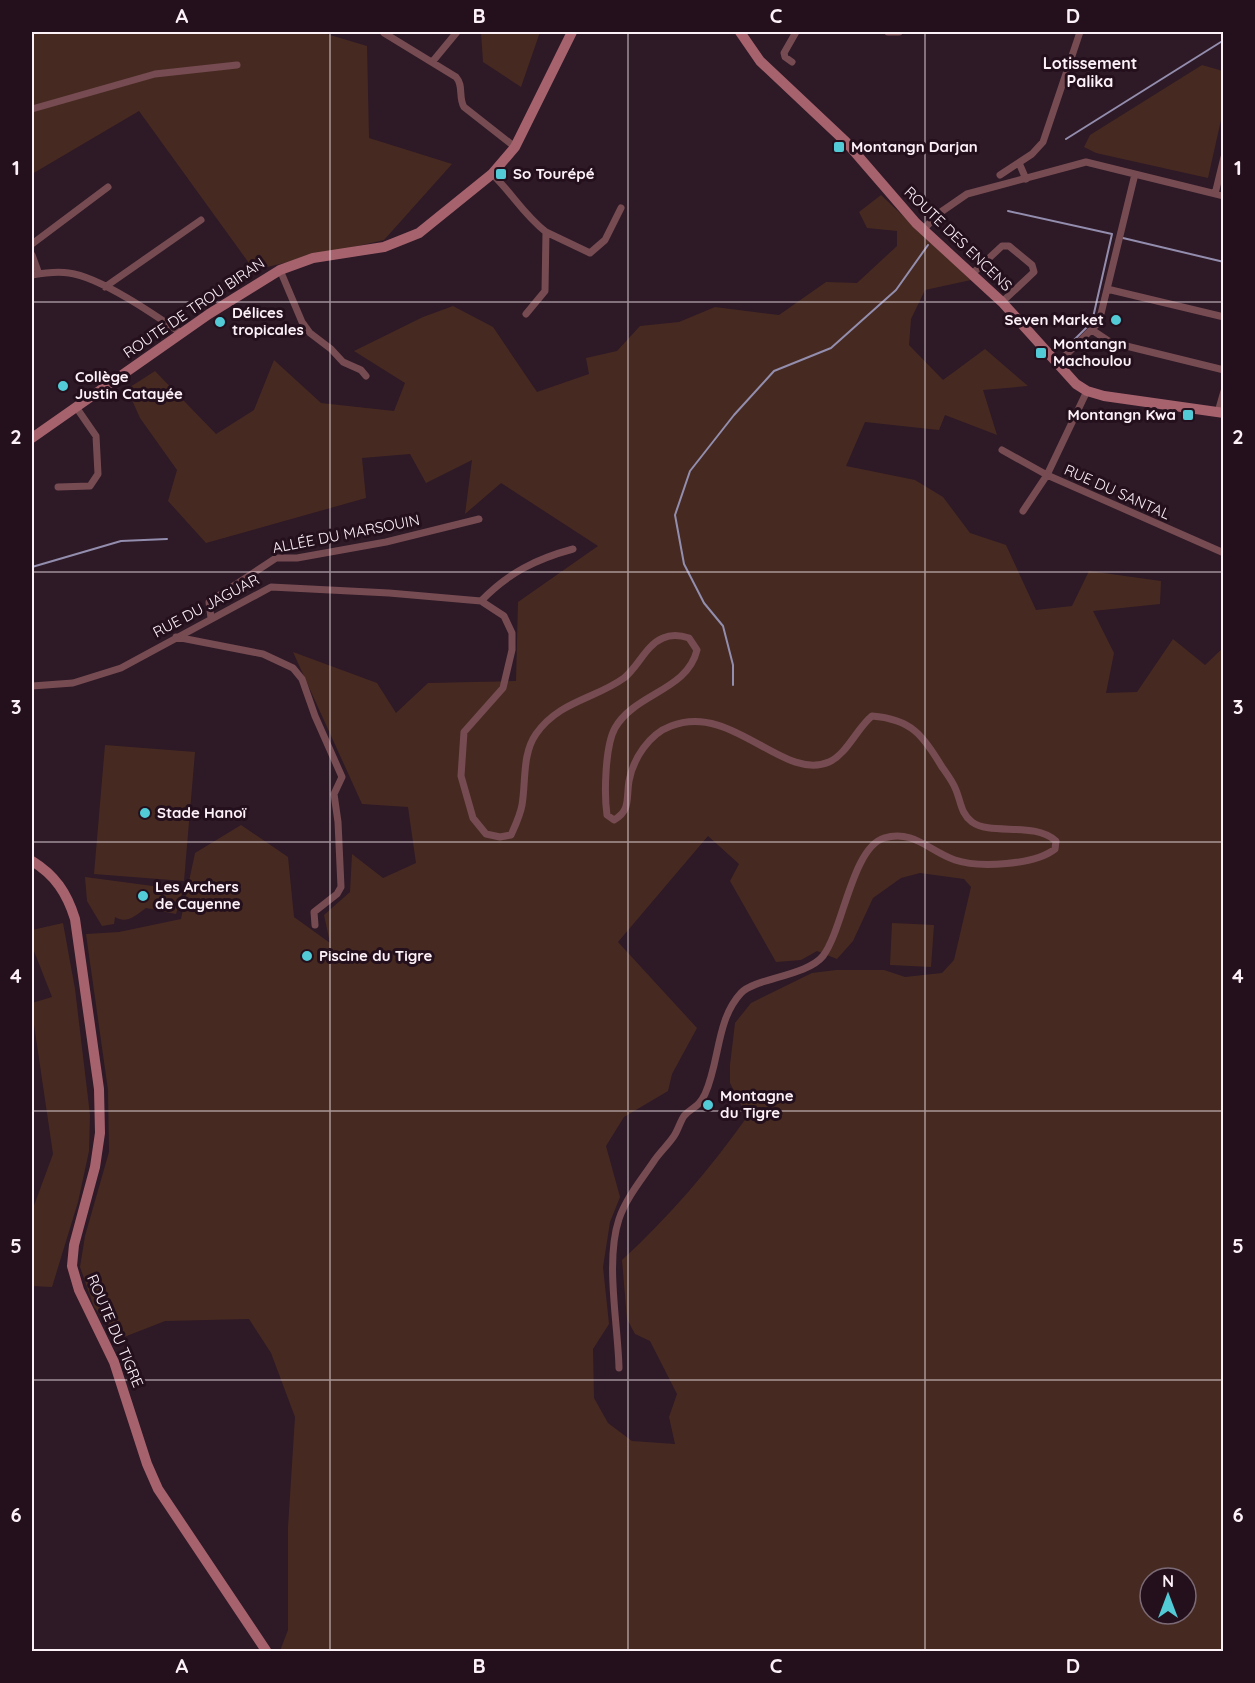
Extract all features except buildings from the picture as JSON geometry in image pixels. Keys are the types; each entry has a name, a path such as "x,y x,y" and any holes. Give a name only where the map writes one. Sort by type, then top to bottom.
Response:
{"main road":[{"name":"ROUTE DE TROU BIRAN","path":"32,438 182,333 280,270 313,258 399,243 419,234 492,174 514,147 572,32"},
{"name":"ROUTE DES ENCENS","path":"740,32 760,61 846,142 923,230 1002,302 1056,364 1087,391 1104,396 1221,413"},
{"name":"ROUTE DU TIGRE","path":"32,861 53,877 70,903 75,919 99,1089 100,1133 95,1167 74,1245 72,1266 74,1274 83,1299 118,1374 147,1464 158,1489 267,1652"}],"street":[{"path":"433,61 457,32"},
{"path":"792,62 785,57 784,52 795,32"},
{"path":"1000,175 1019,163 1043,142 1080,32"},
{"path":"384,33 433,61 459,81 461,103 464,107 514,147"},
{"path":"32,109 155,74 237,65"},
{"path":"1215,194 1224,157"},
{"path":"923,230 938,214 967,194 1086,162 1224,196"},
{"path":"1019,163 1026,178"},
{"path":"492,174 504,185 526,216 546,232 590,253 605,240 621,208"},
{"path":"1056,364 1099,322 1135,174"},
{"path":"32,244 108,187"},
{"path":"105,287 201,220"},
{"path":"526,314 545,291 546,232"},
{"path":"972,274 1002,246 1009,246 1032,265 1034,272 1002,302"},
{"path":"32,255 35,275 69,273 105,287 182,333"},
{"path":"280,270 302,322 310,333 331,349 343,362 361,369 366,376"},
{"path":"1107,289 1224,317"},
{"path":"1092,330 1110,342 1224,370"},
{"path":"1023,511 1047,475 1087,391"},
{"path":"1221,413 1224,391"},
{"path":"58,487 90,486 98,474 96,436 76,407"},
{"name":"RUE DU SANTAL","path":"1002,450 1047,475 1224,553"},
{"name":"ALLÉE DU MARSOUIN","path":"211,618 209,602 236,582 276,558 297,558 386,542 479,519"},
{"path":"481,601 500,583 532,561 573,549"},
{"name":"RUE DU JAGUAR","path":"32,686 91,679 121,668 261,590 275,586 481,601 504,616 512,633 508,671 503,687 464,732 461,776 465,800 473,818 486,834 500,837 511,836 522,807 528,749 536,734 548,721 577,699 626,677 661,639 678,635 689,638 697,650 694,663 685,674 643,702 615,727 610,743 604,797 607,815 614,820 623,815 628,803 628,783 633,765 657,733 672,725 706,721 806,766 831,761 872,716 901,721 925,739 956,789 962,812 973,823 983,827 1033,831 1050,836 1056,841 1055,849 1038,859 986,864 955,860 908,836 882,838 873,844 865,856 833,938 822,958 807,967 751,986 742,992 724,1019 716,1062 701,1103 686,1114 674,1136 635,1190 619,1220 614,1263 619,1368"},
{"path":"176,637 263,654 286,664 302,679 315,716 342,777 334,794 338,822 341,887 338,894 314,912 315,925"}],"shaded area":[{"path":"32,32 320,32 367,46 369,138 452,164 384,240 254,270 139,111 32,174"},
{"path":"481,32 540,32 521,87 483,62"},
{"path":"1202,65 1223,71 1223,111 1208,178 1096,153 1084,147 1090,135"},
{"path":"881,195 971,280 925,290 911,319 909,345 943,380 985,349 1028,386 983,390 997,435 945,415 939,430 865,422 846,466 915,480 943,497 970,533 1006,545 1036,610 1072,606 1089,571 1161,581 1160,604 1093,611 1114,653 1106,693 1137,692 1173,639 1205,665 1223,648 1223,1651 280,1651 288,1630 288,1527 295,1417 271,1353 249,1319 165,1321 119,1339 94,1307 80,1267 85,1236 109,1152 108,1090 86,934 119,932 181,919 195,853 241,825 288,857 294,917 330,943 324,915 350,892 352,854 383,878 416,863 408,807 362,804 293,652 377,683 396,713 428,683 516,681 518,602 598,546 501,483 465,514 472,460 426,483 410,454 362,458 366,498 206,543 168,501 177,470 140,418 127,389 155,371 216,434 254,410 274,360 321,403 394,411 405,383 354,351 423,317 453,306 493,327 537,392 589,374 586,358 617,351 640,326 679,322 715,307 779,315 826,282 857,283 897,246 897,231 867,228 859,212","holes":["708,836 739,864 730,881 776,962 801,960 817,951 837,959 853,941 873,898 901,878 920,873 964,879 971,887 954,960 942,973 905,977 884,970 836,970 812,973 751,1003 735,1023 730,1083 747,1117 688,1192 622,1260 627,1319 635,1334 650,1341 677,1394 669,1417 675,1444 632,1441 608,1423 594,1398 593,1349 609,1324 603,1267 610,1222 620,1197 606,1146 624,1117 668,1091 672,1074 697,1028 618,942"]},
{"name":"Stade Hanoï","path":"105,745 195,752 184,881 94,874"},
{"name":"Les Archers de Cayenne","path":"85,877 183,890 176,914 146,908 131,918 123,920 115,917 114,924 102,926 87,901"},
{"path":"63,923 75,989 90,1115 89,1151 78,1202 52,1287 32,1286 32,1211 53,1154 32,1011 32,1003 52,997 32,946 32,930"},
{"path":"892,923 934,925 931,967 890,965"}],"waterway":[{"path":"1066,139 1224,40"},
{"path":"1008,211 1112,234 1092,322 1074,340"},
{"path":"1123,238 1224,262"},
{"path":"733,685 733,665 723,626 704,603 684,564 675,515 690,471 734,415 774,371 831,348 896,290 928,245"},
{"path":"32,567 121,541 167,539"}],"place":[{"name":"Montangn Darjan","path":"839,147"},
{"name":"So Tourépé","path":"501,174"},
{"name":"Seven Market","path":"1116,320"},
{"name":"Délices tropicales","path":"220,322"},
{"name":"Montangn Machoulou","path":"1041,353"},
{"name":"Collège Justin Catayée","path":"63,386"},
{"name":"Montangn Kwa","path":"1188,415"},
{"name":"Stade Hanoï","path":"145,813"},
{"name":"Les Archers de Cayenne","path":"143,896"},
{"name":"Piscine du Tigre","path":"307,956"},
{"name":"Montagne du Tigre","path":"708,1105"}],"district":[{"name":"Lotissement Palika","path":"1090,72"}]}
